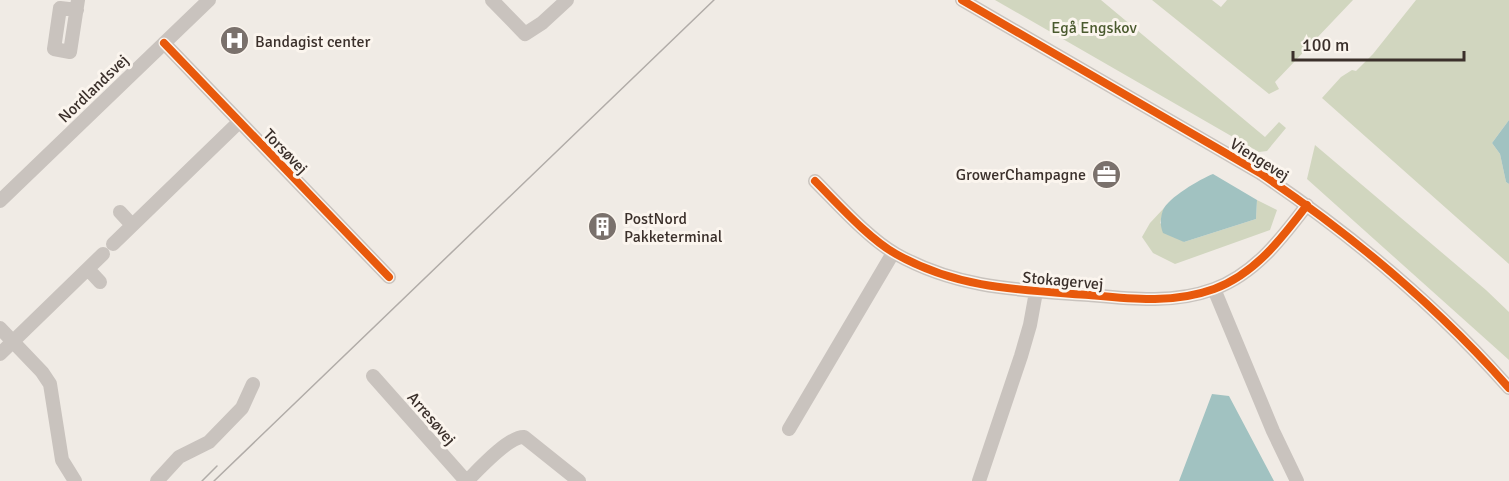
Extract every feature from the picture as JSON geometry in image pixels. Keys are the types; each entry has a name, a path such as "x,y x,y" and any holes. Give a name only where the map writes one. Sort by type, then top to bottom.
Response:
{"street":[{"name":"Nordlandsvej","path":"0,201 209,0"},
{"path":"492,0 525,34 542,23 567,0"},
{"name":"Viengevej","path":"962,0 1250,168 1307,205 1381,263 1440,316 1509,386"},
{"name":"Torsøvej","path":"164,43 389,278"},
{"path":"0,354 239,122"},
{"name":"Stokagervej","path":"815,181 857,223 893,253 935,273 961,281 1036,292 1130,300 1184,297 1214,289 1244,274 1287,232 1307,205"},
{"path":"120,212 132,225"},
{"path":"789,429 893,253"},
{"path":"88,269 100,282"},
{"path":"1214,289 1263,409 1297,481"},
{"name":"Stokagervej","path":"980,481 1024,346 1036,292"},
{"path":"0,328 42,372 50,384 62,460 75,481"},
{"name":"Arresøvej","path":"373,376 466,481"},
{"path":"157,481 179,457 209,442 242,408 253,384"},
{"path":"466,481 519,436 524,437 579,481"}],"green space":[{"name":"Egå Engskov","path":"995,0 1101,0 1265,137 1279,122 1286,128 1267,151 1259,152"},
{"path":"1152,0 1212,0 1221,7 1227,0 1353,0 1275,82 1279,89 1269,94"},
{"path":"1416,0 1509,0 1509,120 1492,143 1500,154 1506,182 1509,184 1509,264 1322,98 1341,77 1352,70 1356,71 1373,54"},
{"path":"1315,145 1509,312 1509,360 1307,179"},
{"path":"1257,200 1277,210 1270,230 1175,264 1153,253 1142,237 1150,223 1164,208 1160,223 1184,242 1256,219"}],"water":[{"path":"1509,120 1509,184 1506,182 1500,154 1492,143"},
{"path":"1213,174 1257,200 1256,219 1184,242 1163,233 1161,219 1166,205 1185,189"},
{"path":"1212,394 1229,396 1274,481 1179,481"}],"tram line":[{"path":"214,481 714,0"},
{"path":"202,481 217,466"}],"cycle path":[{"path":"962,0 1260,173 1294,197 1392,273 1452,328 1509,388"},
{"path":"164,43 389,277"},
{"path":"815,181 875,239 896,254 919,266 990,286 1136,299 1183,297 1199,294 1229,282 1255,265 1288,230 1307,205"}],"place":[{"name":"Bandagist center","path":"234,41"},
{"name":"GrowerChampagne","path":"1107,174"},
{"name":"PostNord Pakketerminal","path":"603,227"}]}
